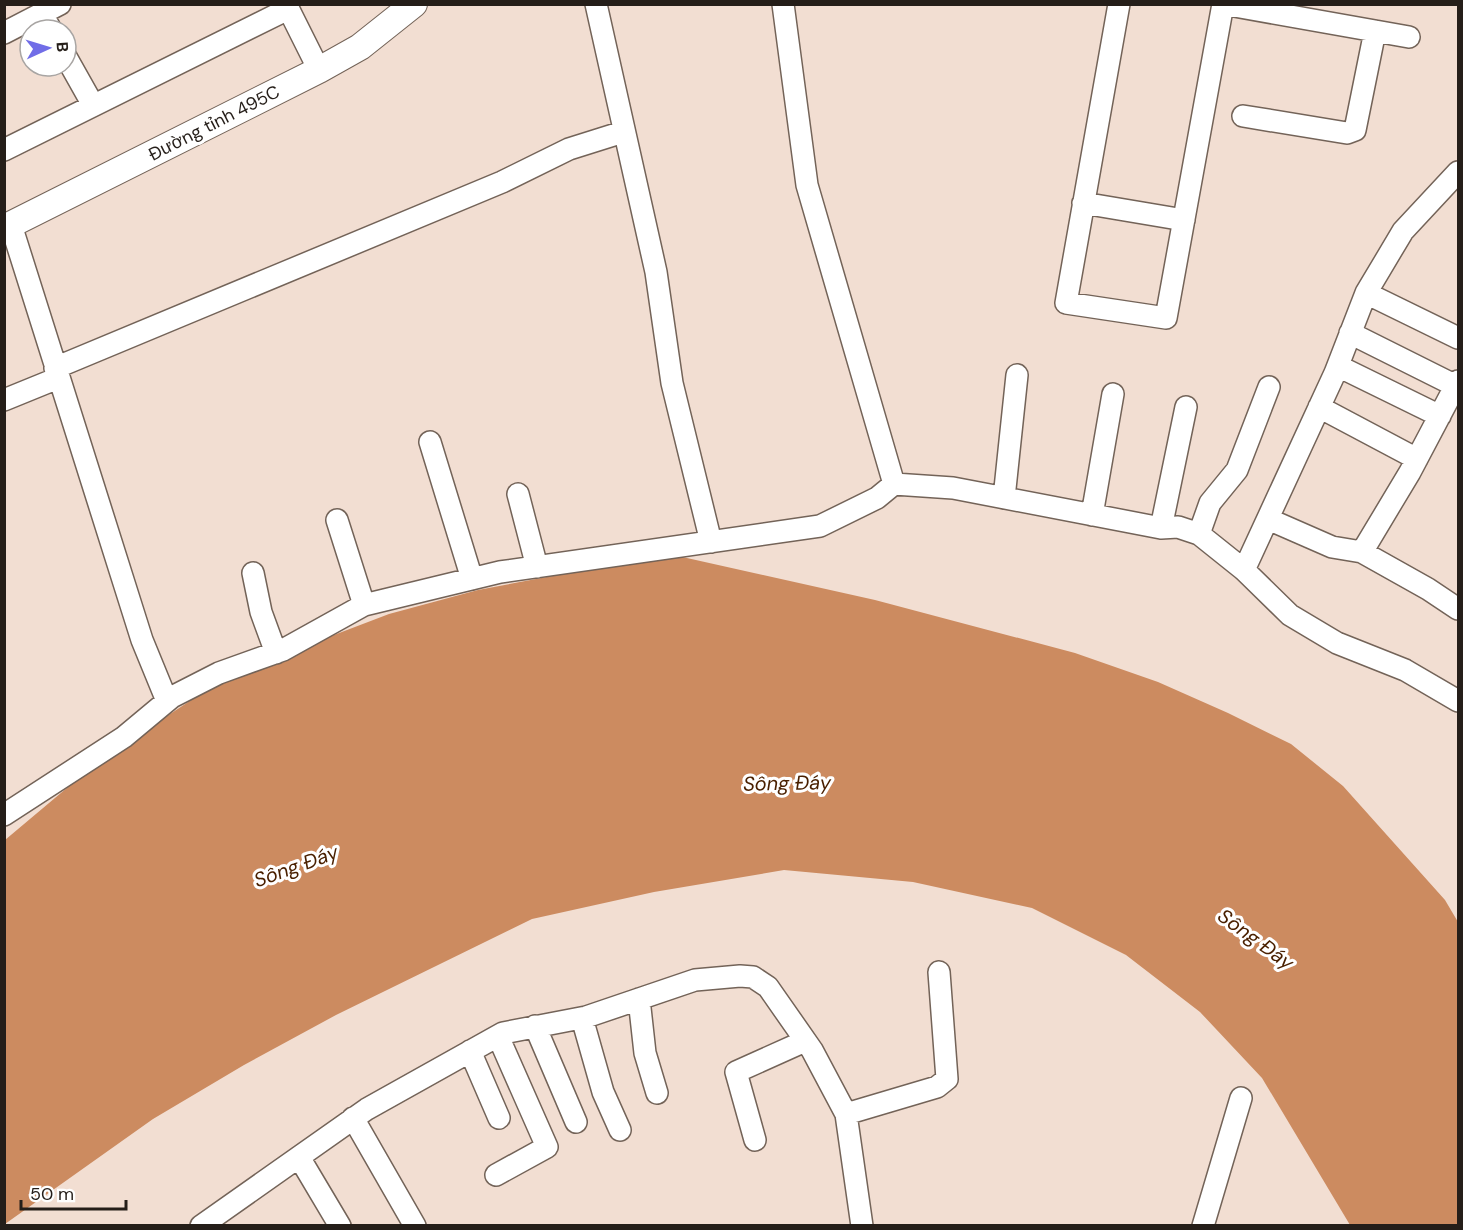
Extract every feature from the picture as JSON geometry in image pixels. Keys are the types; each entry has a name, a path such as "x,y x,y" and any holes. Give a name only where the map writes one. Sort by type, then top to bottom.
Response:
{"main road":[{"name":"Đường tỉnh 495C","path":"8,226 319,70 360,47 414,4"}],"street":[{"path":"596,4 658,281 672,382 711,542"},
{"path":"783,4 807,185 894,484"},
{"path":"1119,4 1066,303 1166,318 1223,5 1409,37"},
{"path":"4,150 287,7 319,70"},
{"path":"4,33 51,16"},
{"path":"1243,116 1347,134 1355,130 1375,31"},
{"path":"78,78 93,105"},
{"path":"4,400 56,373 502,182 569,148 623,132"},
{"path":"1244,570 1338,366 1366,293 1403,231 1458,172"},
{"path":"1083,203 1184,220"},
{"path":"8,226 142,640 167,701"},
{"path":"1366,293 1458,338"},
{"path":"1350,333 1457,384 1417,459 1362,552"},
{"path":"1338,366 1440,416"},
{"path":"1004,498 1017,375"},
{"path":"1199,534 1210,502 1237,470 1269,387"},
{"path":"1092,515 1113,394"},
{"path":"1161,528 1186,407"},
{"path":"1319,407 1417,459"},
{"path":"430,442 472,579"},
{"path":"4,815 124,737 167,701 219,673 276,653 364,605 472,579 537,567 812,527 825,524 877,498 894,484 953,488 1161,528 1178,527 1199,534 1244,570 1290,615 1337,643 1405,670 1458,700"},
{"path":"518,494 537,567"},
{"path":"1268,519 1332,547 1362,552 1428,589 1458,609"},
{"path":"337,520 364,605"},
{"path":"253,573 261,612 276,653"},
{"path":"846,1114 945,1082 947,1065 939,972"},
{"path":"207,1224 353,1118 498,1036 535,1026 582,1018 695,980 753,977 768,987 805,1041 846,1114 862,1226"},
{"path":"639,999 645,1053 657,1093"},
{"path":"582,1018 601,1088 621,1130"},
{"path":"535,1026 576,1122"},
{"path":"496,1175 547,1147 498,1036"},
{"path":"755,1140 736,1072 805,1041"},
{"path":"470,1051 499,1118"},
{"path":"1203,1226 1241,1098"},
{"path":"353,1118 416,1226"},
{"path":"299,1157 340,1226"}],"water":[{"name":"Sông Đáy","path":"669,554 875,600 1075,653 1158,682 1291,744 1343,786 1445,900 1458,922 1458,1225 1350,1225 1262,1078 1200,1012 1126,955 1032,908 913,882 784,870 654,892 532,919 336,1015 244,1065 153,1119 5,1224 5,840 99,761 229,675 389,614 478,590"}]}
